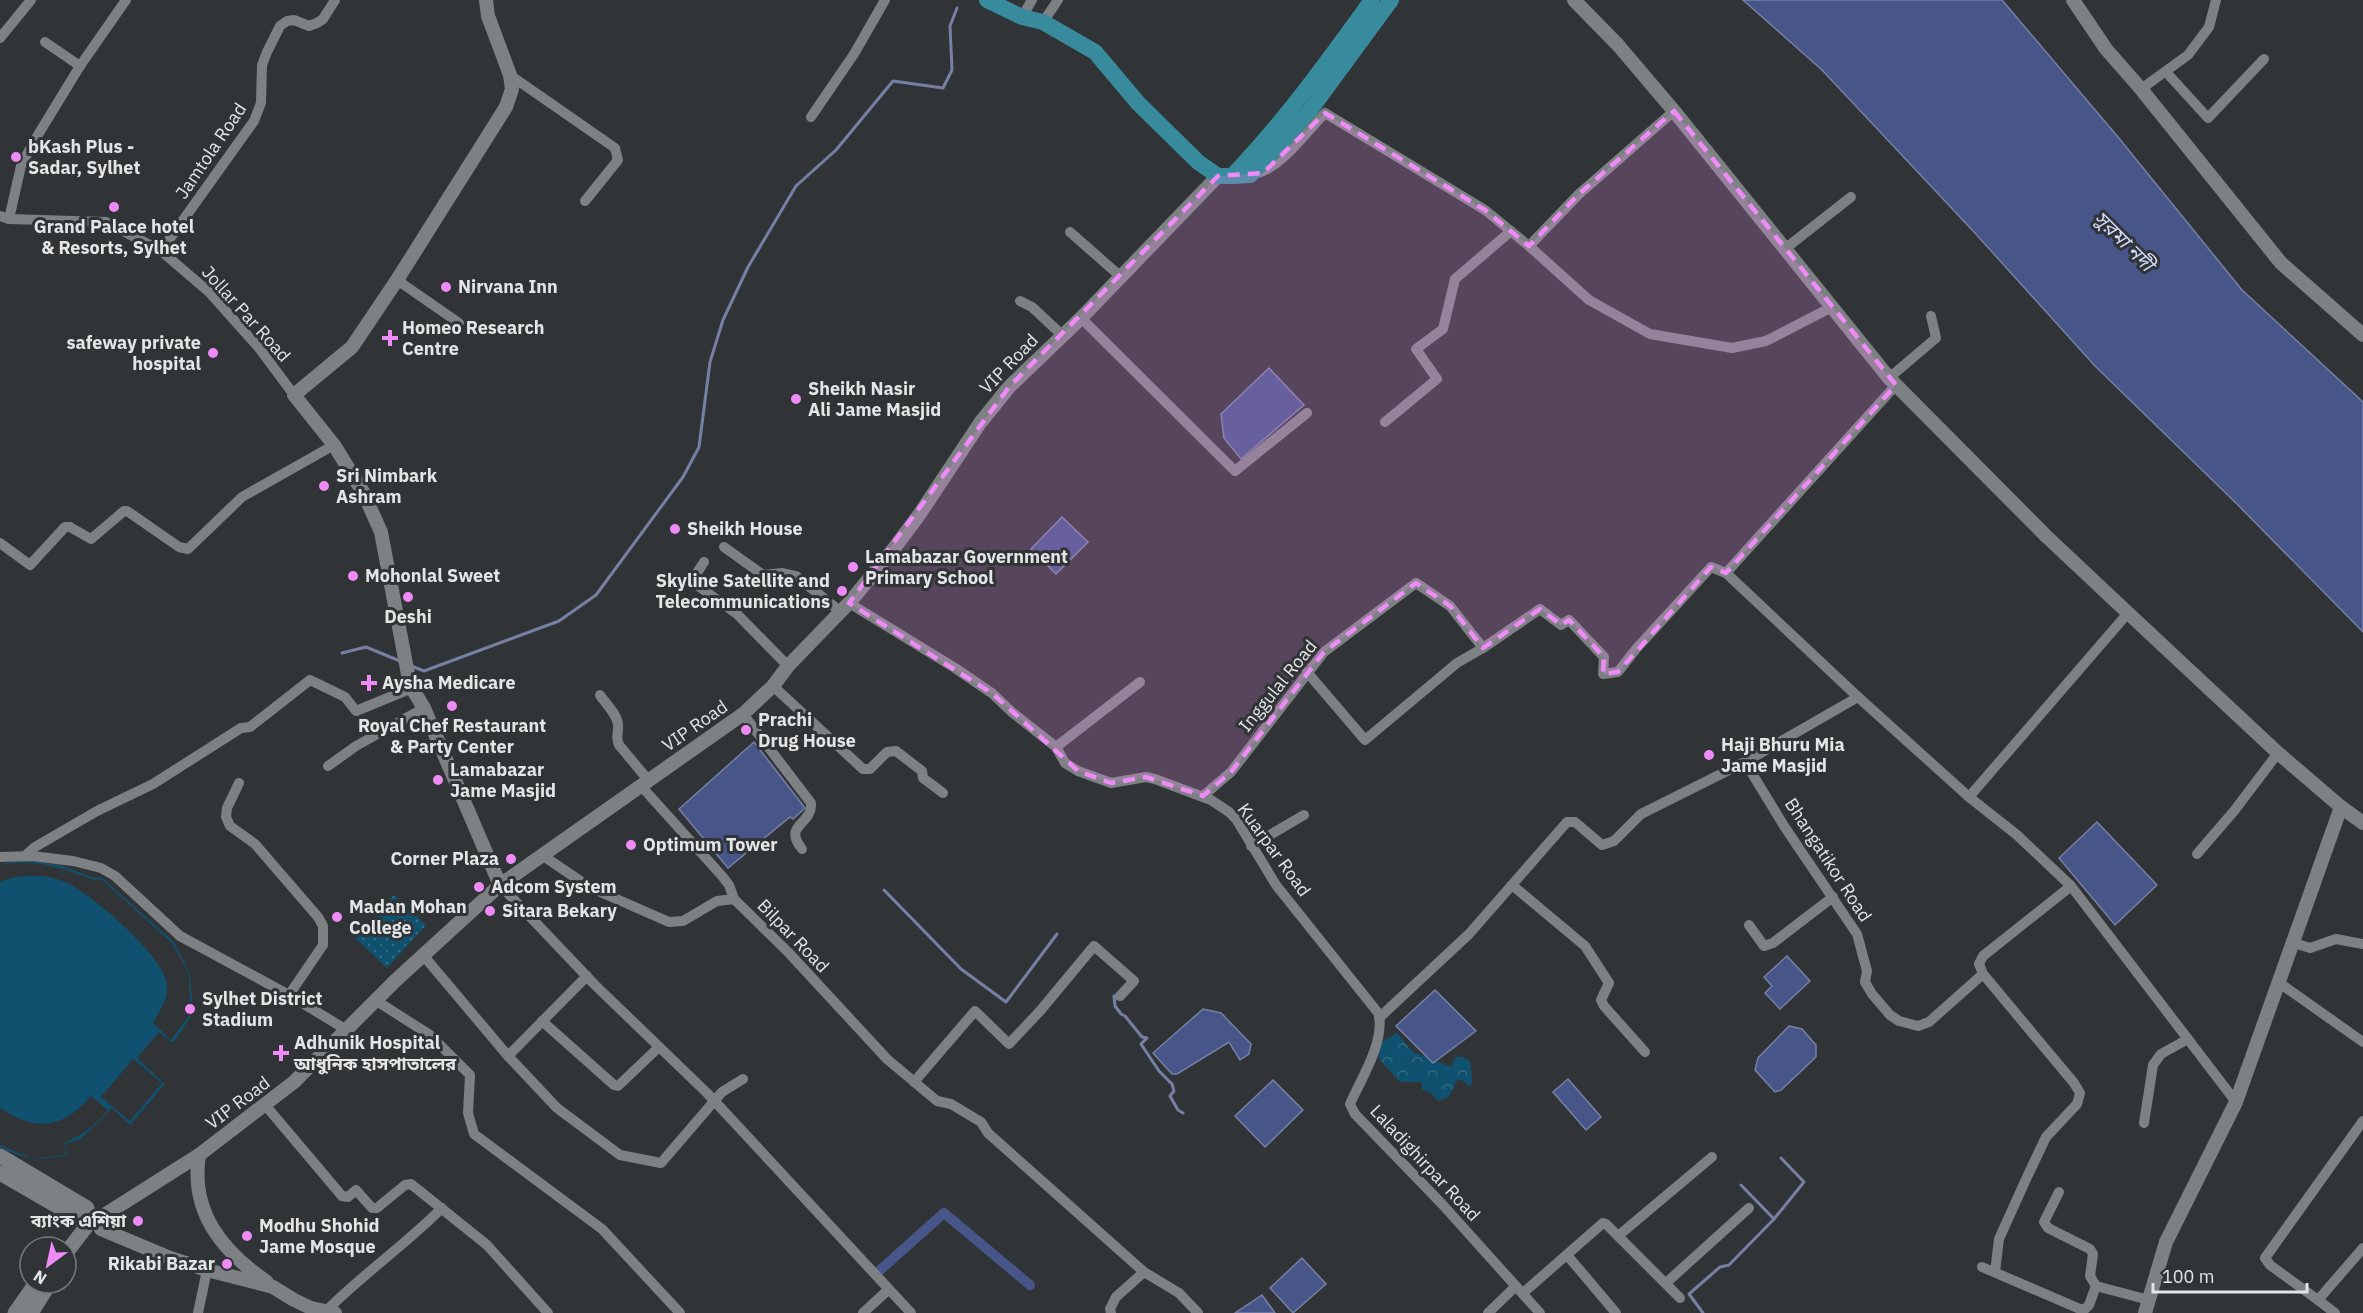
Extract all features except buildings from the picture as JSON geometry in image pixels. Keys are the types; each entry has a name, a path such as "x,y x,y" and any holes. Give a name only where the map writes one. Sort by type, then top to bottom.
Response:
{"main road":[{"path":"987,0 1022,17 1043,22 1095,52 1147,111 1198,162 1225,176 1250,175 1311,109 1368,20 1372,0"},
{"path":"1225,176 1272,131 1368,20 1391,0"},
{"path":"0,1156 89,1221"},
{"path":"0,1173 89,1221"},
{"path":"78,1236 89,1221"},
{"path":"15,1313 28,1295"},
{"path":"31,1313 42,1295"}],"street":[{"path":"0,38 31,0"},
{"path":"5,217 21,166 80,66 126,0"},
{"name":"Jamtola Road","path":"161,251 254,121 261,103 262,65 280,26 287,21 294,20 309,26 317,23 323,19 335,0"},
{"path":"486,0 488,16 510,75 512,89 506,107 352,347 294,395 334,445 363,492 381,532 411,686 424,708 500,885 587,976 715,1101 911,1313"},
{"path":"812,117 854,54 885,0"},
{"path":"1022,17 1032,0"},
{"path":"1043,22 1058,0"},
{"path":"1574,0 1618,45 1674,111 1892,382 2046,536 2128,614 2278,753 2363,823"},
{"path":"2073,0 2106,49 2281,263 2363,335"},
{"path":"2141,89 2188,55 2209,27 2216,0"},
{"path":"45,42 80,66"},
{"path":"2166,72 2208,118 2264,59"},
{"path":"510,75 615,148 618,160 585,201"},
{"path":"1529,246 1580,194 1674,111"},
{"path":"1250,175 1263,173 1280,160 1324,113 1485,210 1529,246 1588,300 1650,334 1732,348 1766,341 1832,307"},
{"name":"VIP Road","path":"106,1214 199,1155 266,1106 294,1082 375,1000 500,885 743,714 773,686 788,666 845,608 919,515 994,405 1009,387 1081,318 1120,276 1225,176"},
{"path":"1786,248 1851,197"},
{"name":"Jollar Par Road","path":"5,217 106,222 161,251 209,292 259,348 294,395"},
{"path":"1385,422 1437,379 1416,350 1443,329 1455,279 1511,231"},
{"path":"1070,232 1120,276"},
{"path":"397,280 459,323"},
{"path":"1020,301 1032,307 1062,335"},
{"path":"1726,573 1892,382 1936,338 1931,316"},
{"path":"1081,318 1235,471 1307,413"},
{"path":"0,543 30,565 64,527 70,527 91,539 124,511 127,511 179,547 188,549 242,497 334,445"},
{"name":"Kuarpar Road","path":"724,547 763,575 783,573 796,576 845,608 993,694 1056,747 1065,763 1100,780 1120,783 1146,777 1169,783 1203,796 1229,812 1236,819 1276,885 1370,1002 1379,1018"},
{"path":"705,562 693,579 694,583 737,614 788,666"},
{"path":"1307,672 1365,740 1457,663 1540,609 1561,625 1569,620 1604,657 1603,674 1618,672 1711,567 1726,573 1858,697 1969,797 2017,835 2072,886 2236,1102"},
{"name":"Inggulal Road","path":"1203,796 1231,772 1324,652 1416,583 1450,606 1483,648"},
{"path":"1969,797 2128,614"},
{"path":"25,856 35,847 98,811 153,784 241,728 250,727 310,680 345,697 356,711 411,686"},
{"path":"1056,747 1140,682"},
{"path":"773,686 863,769 870,770 886,752 896,751 922,771 923,778 943,793"},
{"path":"600,694 617,719 616,739 619,745 646,784 729,885 734,899"},
{"path":"1379,1018 1469,934 1566,822 1575,822 1602,845 1608,844 1614,841 1641,814 1745,762 1858,697"},
{"path":"328,766 356,746 424,708"},
{"path":"743,714 812,803 811,813 796,830 795,836 802,849"},
{"path":"2197,854 2278,753"},
{"name":"Bhangatikor Road","path":"1745,762 1784,826 1857,934 1867,971 1865,982 1890,1015 1907,1024 1918,1026 1929,1022 1983,974"},
{"path":"239,783 227,808 226,817 230,826 255,844 318,917 323,926 325,938 323,945 289,995"},
{"path":"2059,1192 2044,1222 2048,1228 2090,1249 2093,1254 2090,1276 2096,1286 2147,1307 2166,1242 2236,1102 2291,942 2341,807"},
{"path":"1251,846 1304,815"},
{"name":"Bilpar Road","path":"542,855 589,887 669,922 683,921 717,901 734,899 788,952 887,1059 937,1101 951,1104 981,1122 988,1133 1144,1272 1179,1293 1198,1313"},
{"path":"0,857 25,856 73,861 101,868 115,876 180,936 289,995 345,1029"},
{"path":"1512,885 1585,946 1609,983 1601,1000 1604,1006 1645,1052"},
{"path":"1995,1272 1999,1239 2046,1137 2077,1104 2080,1093 1983,974 1979,964 1983,956 2072,886"},
{"path":"1749,925 1764,946 1773,943 1833,897"},
{"path":"2291,942 2310,948 2336,939 2363,944"},
{"path":"914,1082 975,1011 1009,1044 1094,946 1134,981 1120,996"},
{"path":"423,955 508,1056 557,1108 620,1155 661,1162 715,1101 732,1084 743,1078"},
{"path":"508,1056 587,976"},
{"path":"2278,982 2363,1042"},
{"path":"375,1000 430,1035 470,1075 468,1113 474,1134 602,1229 680,1313"},
{"name":"Laladighirpar Road","path":"1379,1018 1379,1032 1370,1060 1350,1104 1355,1114 1442,1204 1540,1313"},
{"path":"542,1021 614,1085 618,1086 659,1047"},
{"path":"2144,1123 2153,1065 2161,1054 2188,1039"},
{"path":"266,1106 342,1196 348,1197 357,1190 372,1208 377,1208 409,1184 488,1245 548,1313"},
{"path":"2335,1313 2270,1265 2265,1258 2363,1121"},
{"path":"199,1155 197,1171 201,1204 208,1221 222,1242 254,1273 310,1310 330,1312 354,1283 420,1230 442,1208"},
{"path":"1618,1236 1712,1157"},
{"path":"98,1206 106,1214 106,1223 89,1221 98,1206"},
{"path":"1666,1283 1749,1208"},
{"path":"89,1221 170,1258 273,1287"},
{"path":"1488,1313 1567,1255 1603,1223 1680,1298"},
{"path":"2318,1300 2363,1248"},
{"path":"1567,1255 1616,1313"},
{"path":"1982,1267 2080,1309 2085,1309 2089,1305 2096,1286"},
{"path":"198,1313 207,1270"},
{"path":"1111,1313 1110,1310 1116,1297 1144,1272"},
{"path":"863,1313 888,1290"}],"highlighted area":[{"path":"1674,111 1896,385 1726,573 1711,567 1618,672 1603,674 1604,657 1569,620 1561,625 1540,609 1483,648 1450,606 1416,583 1324,652 1231,772 1203,796 1146,777 1111,783 1078,771 993,694 849,603 1009,387 1218,176 1263,173 1325,113 1485,210 1529,246 1579,194"}],"green space":[{"name":"Sylhet District Stadium","path":"18,859 59,865 95,878 101,877 174,942 190,976 192,1001 190,1018 173,1043 159,1032 137,1058 165,1084 130,1125 112,1108 81,1139 65,1144 67,1155 36,1159 66,1154 64,1143 94,1125 108,1110 91,1096 70,1115 59,1121 48,1123 25,1121 0,1108 0,882 15,877 48,877 75,887 106,910 138,940 161,969 166,981 167,993 153,1023 171,1040 188,1017 189,977 172,943 101,879 95,880 60,868 36,863 0,865","holes":["133,1059 162,1083 130,1121 101,1097"]},
{"path":"394,895 426,925 387,968 355,938"},
{"path":"1397,1033 1413,1052 1452,1067 1455,1057 1463,1057 1470,1061 1471,1087 1462,1080 1457,1080 1449,1097 1438,1101 1431,1093 1423,1090 1421,1082 1400,1082 1379,1059 1379,1044"},
{"path":"0,1145 31,1158 10,1152"}],"water":[{"name":"সুরমা নদী","path":"1743,0 2002,0 2118,137 2242,290 2363,402 2363,632 2237,504 2095,366 1974,232 1822,70"},
{"path":"1269,368 1304,405 1241,459 1224,438 1221,414"},
{"path":"1062,517 1088,542 1056,574 1031,549"},
{"path":"754,742 805,808 793,819 790,817 728,868 679,809"},
{"path":"2097,822 2157,885 2115,925 2059,858"},
{"path":"1787,956 1810,981 1780,1009 1765,993 1772,986 1764,977"},
{"path":"1435,990 1476,1031 1433,1063 1396,1026"},
{"path":"1203,1009 1221,1013 1251,1044 1249,1054 1240,1060 1229,1042 1177,1074 1172,1074 1153,1053"},
{"path":"1789,1026 1802,1029 1816,1045 1816,1057 1781,1090 1775,1092 1755,1070 1758,1058"},
{"path":"1568,1079 1601,1117 1586,1130 1553,1092"},
{"path":"1273,1080 1303,1110 1265,1147 1235,1116"},
{"path":"1302,1258 1326,1284 1293,1313 1270,1288"},
{"path":"1262,1295 1275,1313 1235,1313"}],"waterway":[{"path":"411,666 424,671 559,621 596,595 683,477 699,447 710,362 723,320 748,267 796,186 836,150 893,81 943,88 952,70 950,26 957,8"},
{"path":"342,653 366,647 400,661"},
{"path":"884,890 961,969 1006,1002 1057,934"},
{"path":"1114,996 1115,1006 1121,1014 1142,1037 1147,1038 1141,1044 1159,1071 1172,1084 1174,1091 1170,1096 1178,1110 1183,1113"},
{"path":"1741,1185 1774,1219 1804,1182 1781,1158"},
{"path":"879,1271 944,1213 1030,1285"},
{"path":"1703,1313 1689,1294 1720,1267 1729,1265 1774,1219"}],"place":[{"name":"bKash Plus - Sadar, Sylhet","path":"16,157"},
{"name":"Grand Palace hotel & Resorts, Sylhet","path":"114,207"},
{"name":"Nirvana Inn","path":"446,287"},
{"name":"Homeo Research Centre","path":"390,338"},
{"name":"safeway private hospital","path":"213,353"},
{"name":"Sheikh Nasir Ali Jame Masjid","path":"796,399"},
{"name":"Sri Nimbark Ashram","path":"324,486"},
{"name":"Sheikh House","path":"675,529"},
{"name":"Lamabazar Government Primary School","path":"853,567"},
{"name":"Mohonlal Sweet","path":"353,576"},
{"name":"Skyline Satellite and Telecommunications","path":"842,591"},
{"name":"Deshi","path":"408,597"},
{"name":"Aysha Medicare","path":"369,683"},
{"name":"Royal Chef Restaurant & Party Center","path":"452,706"},
{"name":"Prachi Drug House","path":"746,730"},
{"name":"Haji Bhuru Mia Jame Masjid","path":"1709,755"},
{"name":"Lamabazar Jame Masjid","path":"438,780"},
{"name":"Optimum Tower","path":"631,845"},
{"name":"Corner Plaza","path":"511,859"},
{"name":"Adcom System","path":"479,887"},
{"name":"Sitara Bekary","path":"490,911"},
{"name":"Madan Mohan College","path":"337,917"},
{"name":"Sylhet District Stadium","path":"190,1009"},
{"name":"Adhunik Hospital আধুনিক হাসপাতালের","path":"281,1053"},
{"name":"ব্যাংক এশিয়া","path":"138,1221"},
{"name":"Modhu Shohid Jame Mosque","path":"247,1236"},
{"name":"Rikabi Bazar","path":"227,1264"}]}
